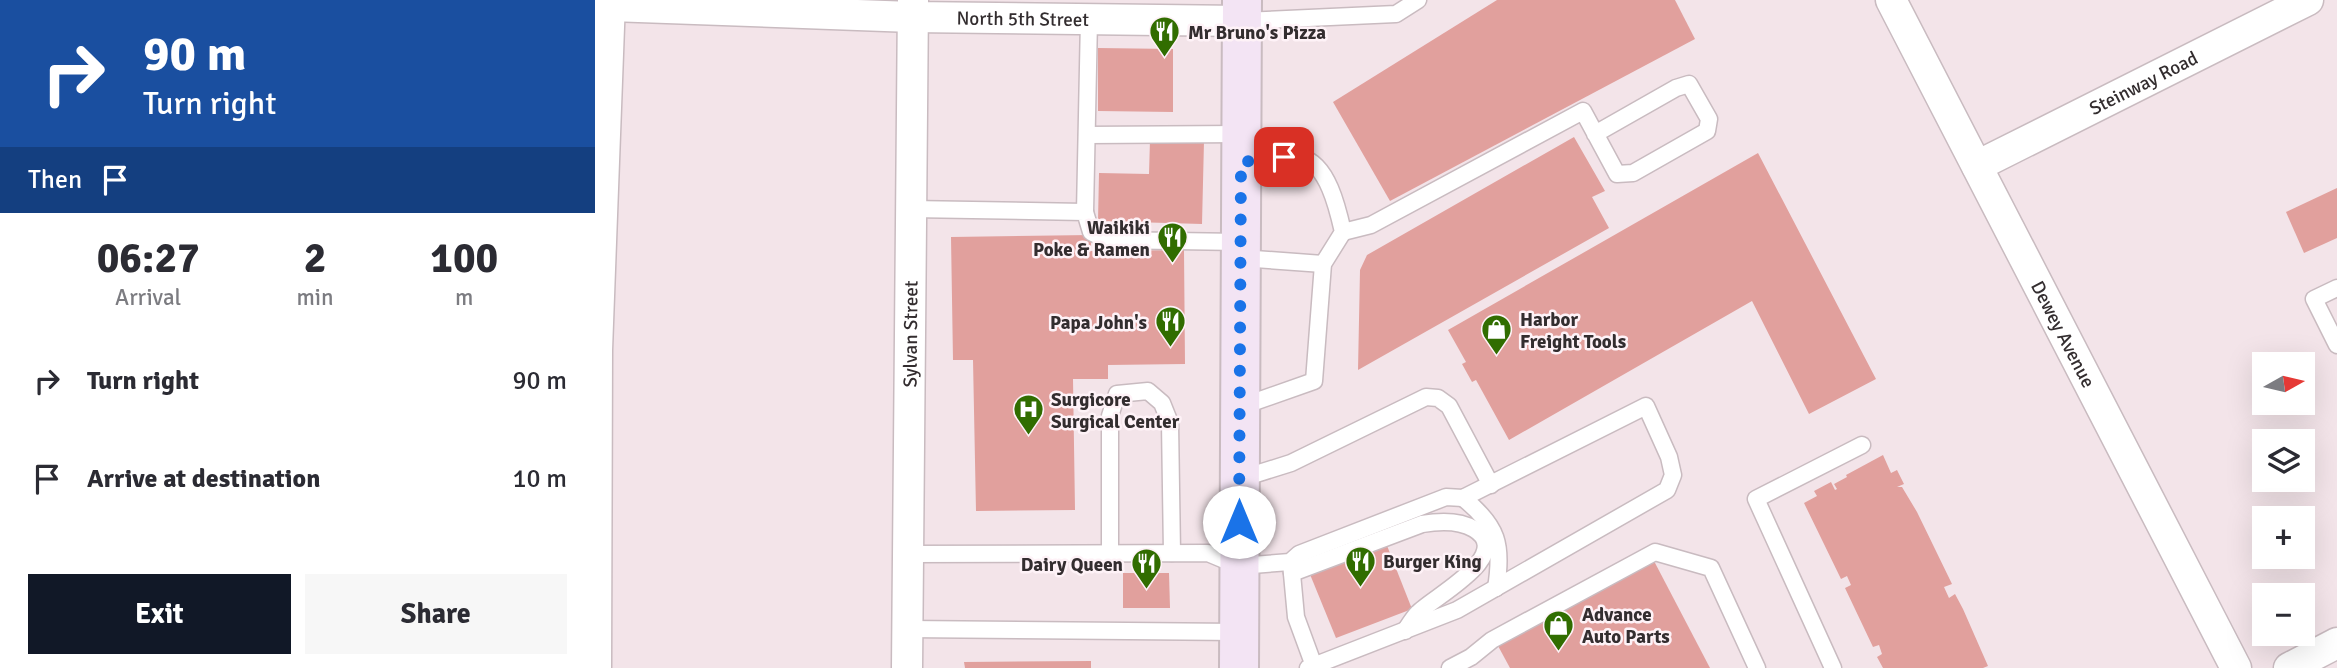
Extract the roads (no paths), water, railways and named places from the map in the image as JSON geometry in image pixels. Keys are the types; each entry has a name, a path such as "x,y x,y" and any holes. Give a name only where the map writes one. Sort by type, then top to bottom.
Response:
{"main road":[{"path":"1239,650 1242,10"}],"street":[{"name":"Dewey Avenue","path":"1891,0 2236,668"},
{"name":"Steinway Road","path":"1976,166 2301,2"},
{"name":"North 5th Street","path":"605,6 913,8 1089,19 1242,10"},
{"path":"596,668 596,350 605,6"},
{"name":"Sylvan Street","path":"907,668 913,8"},
{"path":"2289,668 2337,643"}],"lane":[{"path":"1242,10 1339,8 1396,14 1418,0"},
{"path":"1089,19 1085,212 1091,232 1107,240 1241,250 1323,264"},
{"path":"1240,407 1314,381 1323,264 1343,232 1371,225 1583,111 1595,134 1617,174 1633,173 1707,131 1709,119 1689,84 1676,88 1595,134"},
{"path":"1087,135 1241,148 1304,159 1317,166 1335,197 1343,232"},
{"path":"911,209 1085,212"},
{"path":"2337,288 2313,299 2337,345"},
{"path":"1110,554 1110,416 1117,394 1148,391 1162,403 1170,423 1173,553"},
{"path":"1240,479 1291,463 1426,397 1438,398 1449,406 1491,485"},
{"path":"1646,406 1669,457 1673,475 1667,490 1457,610 1311,667 1296,617 1291,568 1299,554 1446,497 1463,498 1491,485 1646,406"},
{"path":"1833,668 1756,499 1862,445"},
{"path":"1463,498 1481,512 1494,532 1500,560 1496,588"},
{"path":"908,554 1208,553 1239,566 1291,568 1422,524 1441,521 1471,527 1481,534 1486,553 1477,567 1417,613 1405,631"},
{"path":"1450,668 1474,663 1492,640 1655,552 1711,569 1757,668"},
{"path":"907,629 1239,650"}],"place":[{"name":"Mr Bruno's Pizza","path":"1165,59"},
{"name":"Waikiki Poke & Ramen","path":"1173,265"},
{"name":"Papa John's","path":"1170,349"},
{"name":"Harbor Freight Tools","path":"1497,357"},
{"name":"Surgicore Surgical Center","path":"1028,437"},
{"name":"Burger King","path":"1360,588"},
{"name":"Dairy Queen","path":"1146,591"},
{"name":"Advance Auto Parts","path":"1559,652"}]}
